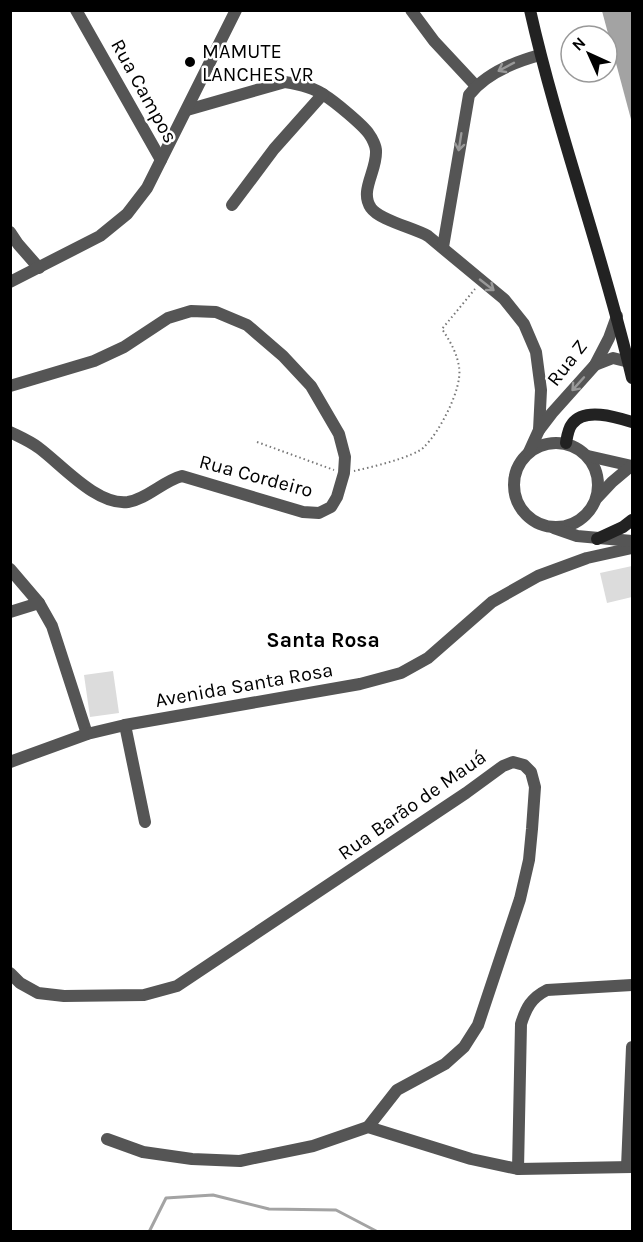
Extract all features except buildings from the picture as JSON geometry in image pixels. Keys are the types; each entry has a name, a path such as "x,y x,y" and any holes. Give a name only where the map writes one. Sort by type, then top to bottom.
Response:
{"main road":[{"path":"530,10 540,55 617,315 633,378"},
{"path":"566,443 569,429 578,418 607,415 633,422"},
{"path":"597,539 633,520"}],"street":[{"name":"Rua Campos","path":"76,10 161,160"},
{"path":"10,282 100,236 126,214 147,188 236,10"},
{"path":"411,10 441,49 476,86"},
{"path":"442,247 469,95 476,86 502,69 518,61 540,55"},
{"path":"187,110 285,82 300,84 323,94 369,134 376,148 375,165 366,190 366,201 372,211 381,217 421,232 442,247 504,299 525,324 536,352 541,390 540,430 529,452 519,463 514,476 513,490 517,504 538,524 577,536 633,541"},
{"path":"232,205 274,149 323,94"},
{"path":"10,232 39,267"},
{"name":"Rua Cordeiro","path":"10,386 94,361 124,347 168,318 191,311 216,312 247,325 283,356 311,386 339,434 345,457 344,473 337,497 330,507 319,513 303,512 182,476 170,479 128,502 114,501 100,496 36,446 10,432"},
{"name":"Rua Z","path":"540,430 595,364 609,338 617,315"},
{"path":"595,364 614,358 629,362"},
{"path":"529,452 547,443 566,443 578,448 588,456 598,477 596,500"},
{"path":"588,456 632,466"},
{"path":"551,527 565,526 578,521 612,482 632,466"},
{"name":"Avenida Santa Rosa","path":"10,762 87,734 125,725 360,684 401,673 428,658 492,602 538,576 587,558 633,548"},
{"path":"10,569 39,603 52,626 87,734"},
{"path":"10,612 39,603"},
{"path":"125,725 145,822"},
{"name":"Rua Barão de Mauá","path":"10,973 20,983 38,993 64,996 144,995 177,986 503,766 513,762 524,765 531,772 535,787 529,860 520,899 478,1025 464,1047 445,1064 397,1090 368,1127"},
{"path":"518,1170 521,1024 527,1007 536,996 547,990 633,986"},
{"path":"107,1139 143,1152 192,1159 240,1161 313,1146 368,1127 471,1159 518,1170 630,1167 633,1047"}],"path":[{"path":"257,442 344,473 378,466 424,449 457,392 460,369 451,343 442,329 482,281"}],"shaded area":[{"path":"602,11 632,11 632,123 619,74 619,24 605,24"},
{"path":"632,566 632,597 607,603 600,573"},
{"path":"113,671 119,713 90,717 84,675"}],"waterway":[{"path":"149,1232 166,1198 213,1195 269,1209 336,1210 378,1232"}],"place":[{"name":"MAMUTE LANCHES VR","path":"190,62"}],"district":[{"name":"Santa Rosa","path":"323,640"}]}
